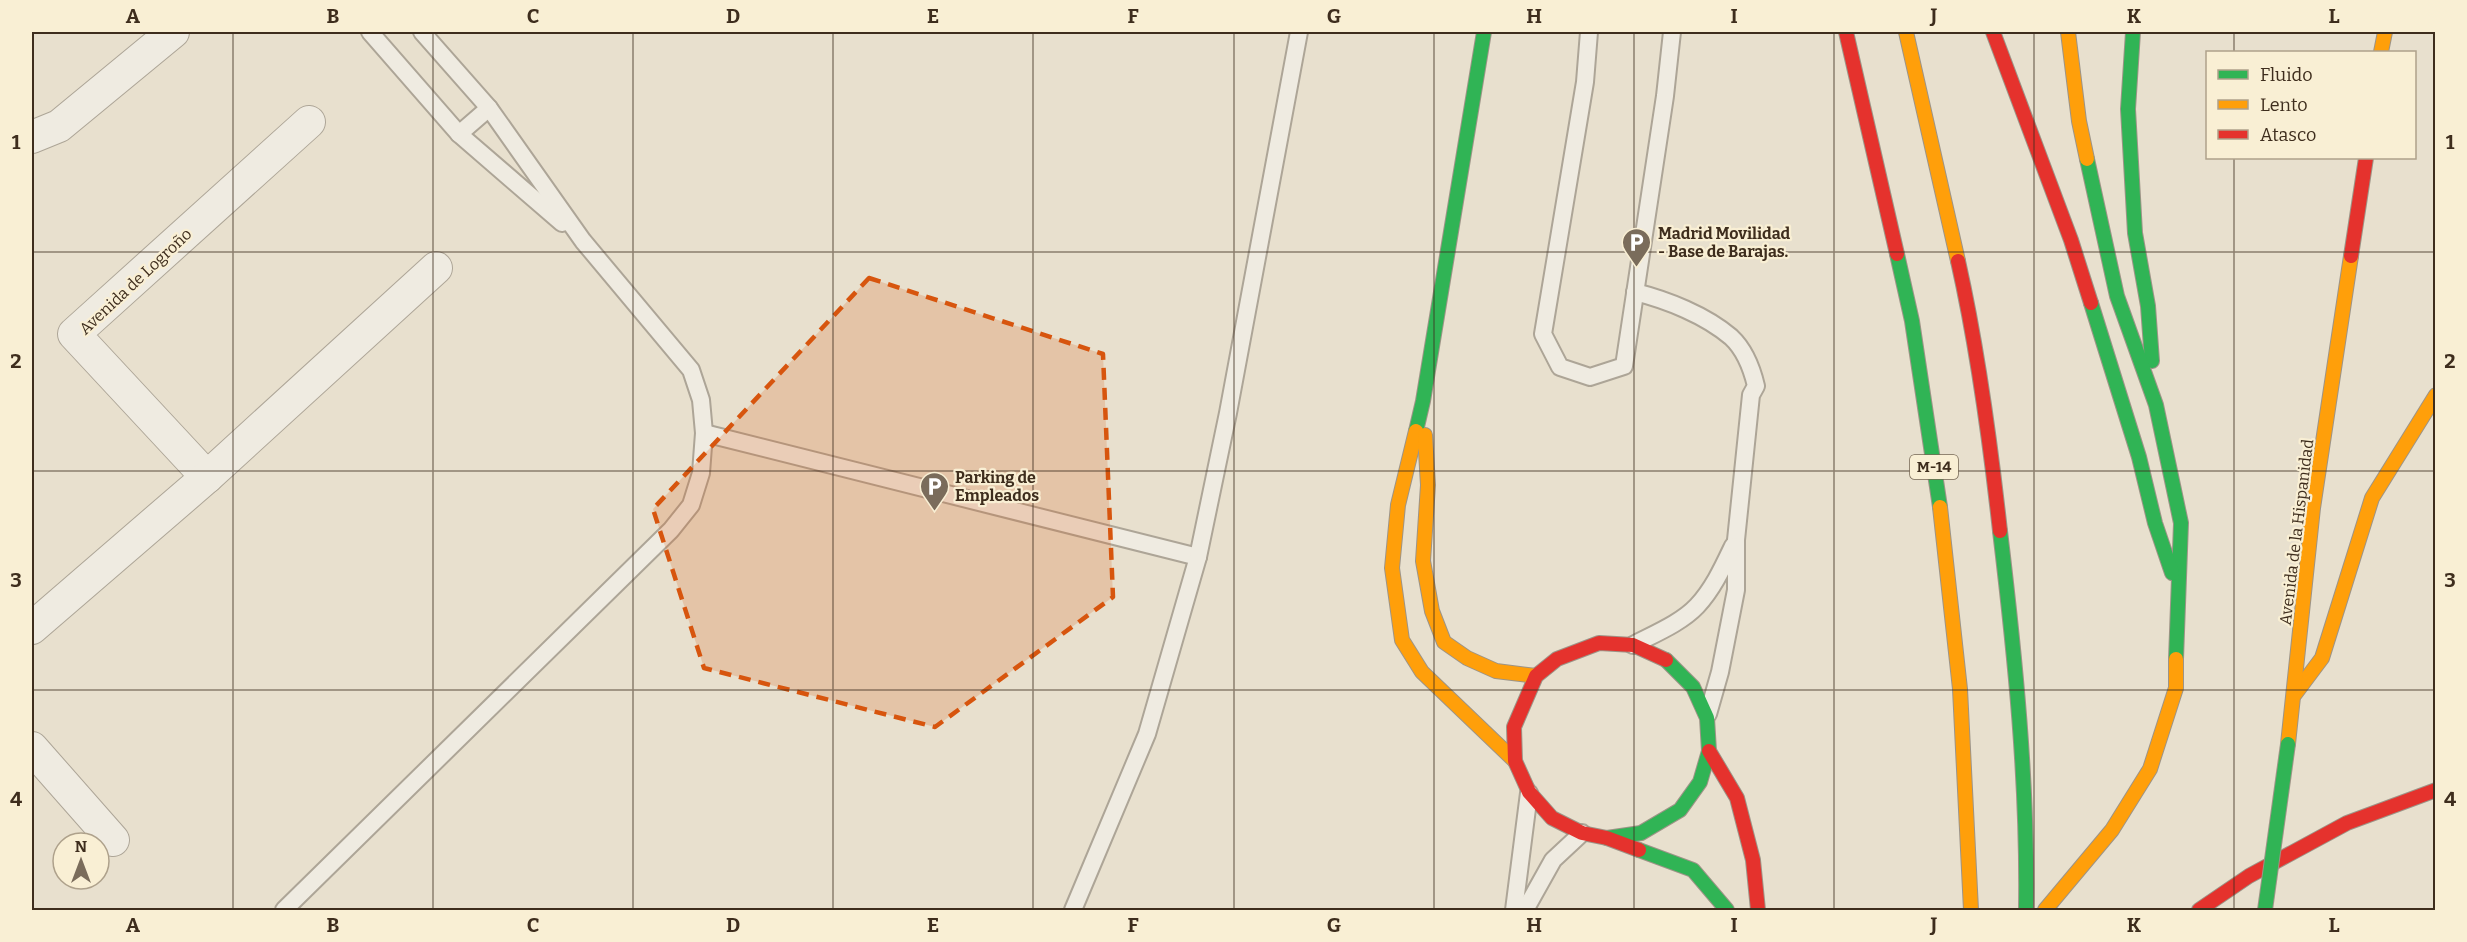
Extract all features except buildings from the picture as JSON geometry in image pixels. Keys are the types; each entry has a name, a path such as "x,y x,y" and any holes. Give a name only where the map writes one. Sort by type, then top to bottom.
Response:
{"main road":[{"path":"1484,32 1423,401 1398,505 1392,568 1402,640 1422,672 1515,761 1529,792 1552,818 1582,833 1607,838 1693,870 1727,910"},
{"name":"M-14","path":"1846,32 1912,321 1941,516 1960,688 1971,910"},
{"path":"1906,32 1968,306 1990,444 2014,648 2026,852 2026,910"},
{"path":"1993,32 2071,240 2139,457 2155,523 2177,589"},
{"path":"2068,32 2079,121 2117,296 2156,405"},
{"path":"2045,910 2112,830 2150,769 2176,688 2177,589 2181,523 2156,405 2148,306 2134,234 2128,109 2133,32"},
{"path":"2381,51 2385,32"},
{"name":"Avenida de la Hispanidad","path":"2265,910 2294,696 2313,508 2366,159"},
{"path":"2294,696 2322,658 2372,498 2436,395"},
{"path":"1423,401 1428,485 1423,561 1432,611 1444,642 1467,658 1496,671 1536,676"},
{"path":"1515,761 1514,727 1536,676 1557,659 1599,643 1633,645 1670,662 1693,687 1707,718 1709,751 1700,782 1680,810 1641,833 1607,838"},
{"path":"1709,751 1737,798 1753,860 1758,910"},
{"path":"2199,910 2249,876 2348,823 2436,790"}],"street":[{"path":"32,137 59,126 173,32"},
{"name":"Avenida de Logroño","path":"207,477 74,334 309,122"},
{"path":"32,628 207,477 436,268"},
{"path":"32,748 113,840"}],"lane":[{"path":"370,32 459,134 583,241"},
{"path":"284,910 671,530 691,505 701,473 704,433 701,400 691,370 583,241 489,108 422,32"},
{"path":"1073,910 1147,734 1198,558 1228,413 1299,32"},
{"path":"1589,32 1585,82 1544,334 1560,367 1590,377 1624,366 1665,96 1672,32"},
{"path":"459,134 489,108"},
{"path":"1635,292 1651,296 1696,315 1732,338 1750,364 1756,386 1751,395 1736,540 1736,590 1720,672 1707,718"},
{"path":"704,433 1198,558"},
{"path":"1633,645 1664,629 1696,607 1720,574 1736,540"},
{"path":"1514,910 1529,792"},
{"path":"1525,910 1553,860 1582,833"}],"highlighted area":[{"path":"869,278 1103,354 1113,597 935,727 704,668 653,509"}],"traffic: fast":[{"path":"1416,431 1423,401 1484,32"},
{"path":"2133,32 2128,109 2135,233 2148,306 2152,361"},
{"path":"2087,159 2117,296 2156,405 2181,523 2176,659"},
{"path":"1897,254 1912,321 1940,507"},
{"path":"2091,303 2139,457 2155,523 2172,573"},
{"path":"2000,531 2011,625 2023,767 2026,910"},
{"path":"1607,838 1641,833 1680,810 1700,782 1709,751 1707,718 1693,687 1666,660"},
{"path":"2265,910 2288,744"},
{"path":"1639,850 1693,870 1727,910"}],"traffic: slow":[{"path":"1906,32 1958,261"},
{"path":"2068,32 2079,121 2087,159"},
{"path":"2381,51 2385,32"},
{"path":"2288,744 2313,508 2351,256"},
{"path":"2295,694 2322,658 2372,498 2436,395"},
{"path":"1416,431 1398,505 1392,568 1402,640 1422,672 1515,761"},
{"path":"1425,435 1428,485 1423,561 1432,611 1444,642 1467,658 1496,671 1536,676"},
{"path":"1940,507 1960,689 1971,910"},
{"path":"2045,910 2112,830 2150,769 2176,688 2176,659"}],"traffic: jam":[{"path":"1846,32 1897,254"},
{"path":"1993,32 2071,240 2091,303"},
{"path":"2351,256 2366,159"},
{"path":"1958,261 1983,395 2000,531"},
{"path":"1639,850 1607,838 1582,833 1552,818 1529,792 1515,761 1514,727 1536,676 1557,659 1599,643 1633,645 1666,660"},
{"path":"1709,751 1737,798 1753,860 1758,910"},
{"path":"2199,910 2249,876 2347,823 2436,790"}],"place":[{"name":"Madrid Movilidad - Base de Barajas.","path":"1637,268"},
{"name":"Parking de Empleados","path":"934,512"}]}
